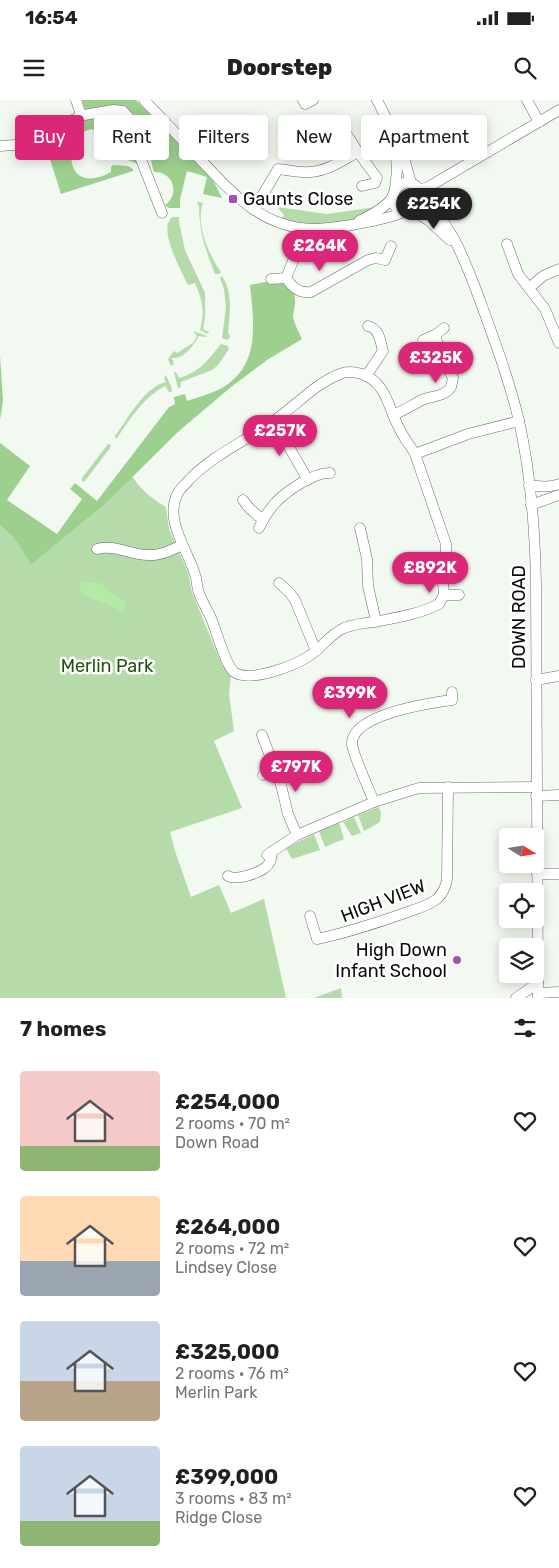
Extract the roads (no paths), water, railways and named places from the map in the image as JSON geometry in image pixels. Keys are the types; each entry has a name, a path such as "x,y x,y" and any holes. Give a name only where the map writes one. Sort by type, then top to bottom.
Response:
{"street":[{"path":"76,100 81,115 113,110 127,114 140,157 162,213"},
{"path":"144,100 246,204 281,223 300,228 325,230 374,222 409,212 419,206 422,201 420,190 411,183 405,160"},
{"path":"303,100 305,104 313,100"},
{"path":"377,100 385,115"},
{"path":"527,100 539,122"},
{"path":"420,190 430,186 559,110"},
{"path":"278,169 304,172 315,171 361,156 351,141"},
{"path":"0,146 15,146"},
{"path":"274,159 278,169"},
{"path":"362,186 374,183 376,178 364,160"},
{"path":"394,193 396,160"},
{"path":"254,210 278,169"},
{"path":"351,225 378,210 401,184 411,183"},
{"name":"DOWN ROAD","path":"394,193 396,207 428,220 458,248"},
{"name":"DOWN ROAD","path":"422,201 439,215 458,248 490,326 519,421 529,486 535,540 538,991"},
{"path":"286,278 293,261 300,228"},
{"path":"507,244 520,277 545,309 559,343"},
{"path":"286,278 296,289 310,292 368,260 376,258 386,260 391,246"},
{"path":"512,258 523,254"},
{"path":"529,288 543,276 559,269"},
{"path":"271,279 286,278"},
{"path":"366,376 387,352 378,332 368,326"},
{"path":"423,340 435,335 444,328"},
{"path":"392,415 424,400 441,396 451,388 453,383 452,375 444,363 435,335"},
{"path":"346,372 366,376 376,382 384,391 392,415 414,454 446,544 443,582 444,595 439,604 425,610 343,628 316,651 297,662 264,674 242,675 232,670 227,660 202,601 195,575 182,545 174,513 175,502 179,492 196,472 217,455 274,421 326,380 346,372"},
{"path":"274,421 308,480"},
{"path":"414,454 468,434 519,421"},
{"path":"243,500 261,524 277,502 287,493 308,480 321,474 330,473"},
{"path":"529,486 549,488 559,484"},
{"path":"531,505 559,495"},
{"path":"351,540 361,533 367,558 368,586 376,621"},
{"path":"97,549 107,547 149,556 160,554 182,545"},
{"path":"279,583 292,587 295,600 316,651"},
{"path":"444,595 459,595"},
{"path":"536,680 559,676"},
{"path":"374,802 353,748 353,739 356,731 364,724 399,710 419,705 452,701"},
{"path":"262,735 281,785 288,814 297,835"},
{"path":"264,775 273,766"},
{"path":"228,876 236,878 264,868 270,862 269,854 297,835 374,802 418,788 448,787 536,791 559,795"},
{"name":"HIGH VIEW","path":"310,916 318,944 427,904 440,895 445,887 448,872 448,787"},
{"path":"537,874 559,874"},
{"path":"516,998 538,991 559,992"}],"place":[{"name":"Gaunts Close","path":"233,199"},
{"name":"High Down Infant School","path":"457,960"}],"park label":[{"name":"Merlin Park","path":"107,666"}]}
